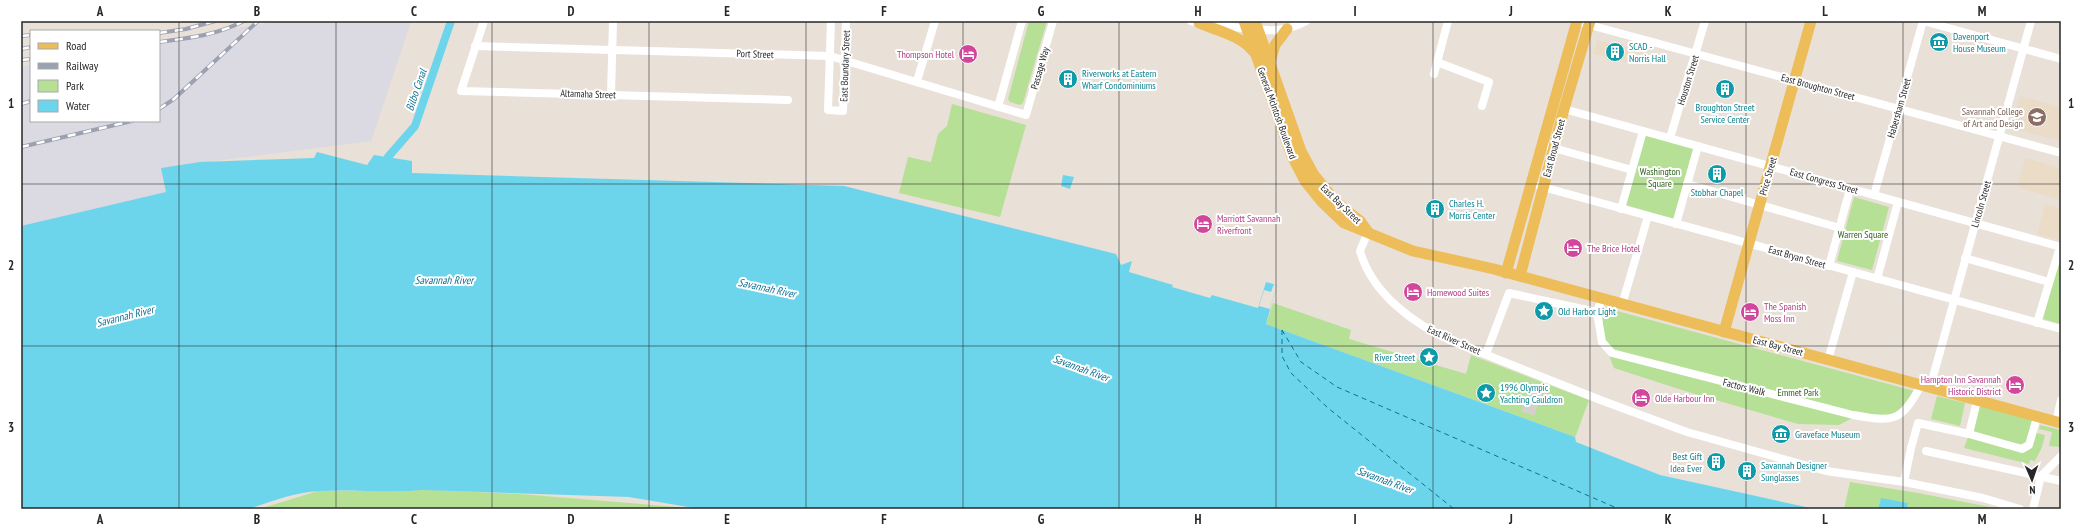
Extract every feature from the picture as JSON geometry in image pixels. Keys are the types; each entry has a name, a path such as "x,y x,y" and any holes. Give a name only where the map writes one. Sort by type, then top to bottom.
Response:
{"main road":[{"name":"East Broad Street","path":"1520,276 1538,186 1543,145 1576,21"},
{"name":"Price Street","path":"1724,332 1811,21"},
{"path":"1197,22 1249,45 1255,53"},
{"name":"East Broad Street","path":"1506,272 1538,186 1554,148 1590,23"},
{"name":"General McIntosh Boulevard","path":"1245,25 1292,156 1305,181 1322,202 1344,223 1413,251 1494,269"},
{"name":"General McIntosh Boulevard","path":"1257,26 1302,151 1314,176"},
{"path":"1270,62 1275,45 1287,29"},
{"name":"East Bay Street","path":"1314,176 1336,202 1360,220 1368,232"},
{"name":"East Bay Street","path":"1494,269 2058,423"}],"street":[{"name":"Altamaha Street","path":"484,21 461,91 788,100"},
{"path":"611,95 613,21"},
{"name":"East Boundary Street","path":"831,21 828,110 844,111 846,21"},
{"path":"917,81 935,21"},
{"path":"998,107 1022,21"},
{"name":"Passage Way","path":"1026,115 1054,21"},
{"path":"1197,22 1287,29 1306,21"},
{"path":"1434,74 1448,21"},
{"name":"East Broughton Street","path":"1576,21 1590,23 1696,54 2061,153"},
{"name":"Houston Street","path":"1670,138 1705,21"},
{"path":"1923,21 1945,24 2061,59"},
{"name":"Habersham Street","path":"1874,195 1923,21"},
{"name":"Lincoln Street","path":"1925,386 1954,300 2032,21"},
{"name":"Port Street","path":"475,46 564,47 612,50 830,56 1026,115"},
{"path":"1437,62 1489,82 1482,106"},
{"name":"East Congress Street","path":"1564,109 2060,247"},
{"path":"1621,209 1643,131"},
{"path":"1543,145 1632,170"},
{"path":"1676,224 1698,146"},
{"path":"1687,184 1840,228"},
{"name":"East Bryan Street","path":"1538,186 2061,329"},
{"path":"1829,266 1850,189"},
{"path":"1877,279 1898,202"},
{"path":"1624,304 1624,298 1648,216"},
{"name":"East River Street","path":"1368,232 1360,248 1361,255 1371,274 1392,301 1410,317 1431,331 1486,354"},
{"path":"2037,323 2060,247"},
{"path":"1966,258 2049,282"},
{"path":"1828,360 1853,272"},
{"path":"1597,312 1509,293 1486,354 1603,402 1687,432 1826,471 1904,482 1983,498 2020,509"},
{"name":"Factors Walk","path":"1602,298 1597,312 1602,342 1612,353 1853,415 1885,420 1892,419 1904,411 1925,386"},
{"path":"2058,423 2061,400"},
{"path":"1969,434 1977,401"},
{"path":"1904,482 1918,423 1969,434 2022,449 2029,445 2037,417"},
{"path":"1926,451 2061,481"},
{"path":"2033,509 2041,476 2061,456"}],"shaded area":[{"path":"279,21 411,21 371,141 161,168 167,192 21,226 21,67 30,65 30,122 160,122 160,41"},
{"name":"SCAD - Norris Hall","path":"1597,40 1637,50 1633,64 1610,58 1609,60 1605,59 1606,57 1593,54"},
{"name":"Savannah College of Art and Design","path":"2020,96 2061,107 2061,141 2011,128"},
{"name":"Savannah College of Art and Design","path":"2025,158 2061,168 2061,200 2017,187"},
{"path":"2045,204 2061,208 2061,240 2037,234"},
{"path":"1532,382 1545,387 1534,416 1521,411"}],"green space":[{"path":"1029,21 1047,21 1023,103 1020,105 1010,102 1008,99"},
{"path":"952,104 1026,125 1000,217 899,193 908,157 931,162 938,134 947,126"},
{"name":"Washington Square","path":"1645,134 1694,148 1674,219 1626,205"},
{"name":"Warren Square","path":"1854,197 1889,207 1872,270 1837,261"},
{"path":"2061,252 2061,324 2043,319"},
{"path":"1273,303 1351,330 1349,339 1466,374 1471,355 1589,400 1575,437 1266,324"},
{"name":"Emmet Park","path":"1606,308 1914,391 1897,412 1883,417 1862,413 1839,425 1798,424 1685,391 1614,368 1602,330 1603,315"},
{"path":"1937,396 1965,403 1960,426 1931,419"},
{"path":"1979,404 2033,420 2026,442 2019,445 1972,432"},
{"path":"2040,425 2061,430 2061,447 2049,446 2052,432 2039,429"},
{"path":"2036,433 2045,435 2042,447 2035,461 2030,460 2029,464 1964,448 1968,437 2022,452"},
{"path":"1850,482 1918,493 2000,509 1907,509 1908,503 1881,499 1878,509 1844,509"},
{"path":"430,490 520,494 702,509 259,509 318,491"}],"water":[{"name":"Savannah River","path":"317,152 367,165 374,155 412,161 412,173 844,186 1116,254 1121,265 1132,261 1129,272 1210,298 1212,295 1258,308 1266,282 1277,285 1266,324 1575,437 1576,442 1660,475 1815,509 700,509 629,497 423,490 310,492 301,493 248,509 21,509 21,226 166,192 161,168 200,162 314,158"},
{"path":"1063,175 1074,177 1070,189 1061,186"},
{"path":"1881,498 1908,503 1907,509 1878,509"}],"pier":[{"path":"1274,284 1277,285 1270,309 1259,306 1264,290 1271,292"}],"waterway":[{"name":"Bilbo Canal","path":"388,157 415,126 451,21"}],"ferry route":[{"path":"1282,330 1301,362 1337,387 1619,509"},
{"path":"1282,330 1282,356 1291,373 1328,408 1454,509"}],"railway":[{"path":"160,33 186,29 215,21"},
{"path":"160,42 213,33 244,21"},
{"path":"160,108 174,99 258,21"},
{"path":"21,36 30,35"},
{"path":"21,49 30,47"},
{"path":"21,60 30,59"},
{"path":"21,104 30,101"},
{"path":"21,147 128,122"}],"place":[{"name":"Davenport House Museum","path":"1939,42"},
{"name":"SCAD - Norris Hall","path":"1615,52"},
{"name":"Thompson Hotel","path":"968,54"},
{"name":"Riverworks at Eastern Wharf Condominiums","path":"1068,79"},
{"name":"Broughton Street Service Center","path":"1725,89"},
{"name":"Savannah College of Art and Design","path":"2037,117"},
{"name":"Stobhar Chapel","path":"1717,174"},
{"name":"Charles H. Morris Center","path":"1435,209"},
{"name":"Marriott Savannah Riverfront","path":"1203,224"},
{"name":"The Brice Hotel","path":"1573,248"},
{"name":"Homewood Suites","path":"1413,292"},
{"name":"Old Harbor Light","path":"1544,311"},
{"name":"The Spanish Moss Inn","path":"1750,312"},
{"name":"River Street","path":"1429,357"},
{"name":"Hampton Inn Savannah Historic District","path":"2015,385"},
{"name":"1996 Olympic Yachting Cauldron","path":"1486,393"},
{"name":"Olde Harbour Inn","path":"1641,398"},
{"name":"Graveface Museum","path":"1781,434"},
{"name":"Best Gift Idea Ever","path":"1716,462"},
{"name":"Savannah Designer Sunglasses","path":"1747,471"}]}
